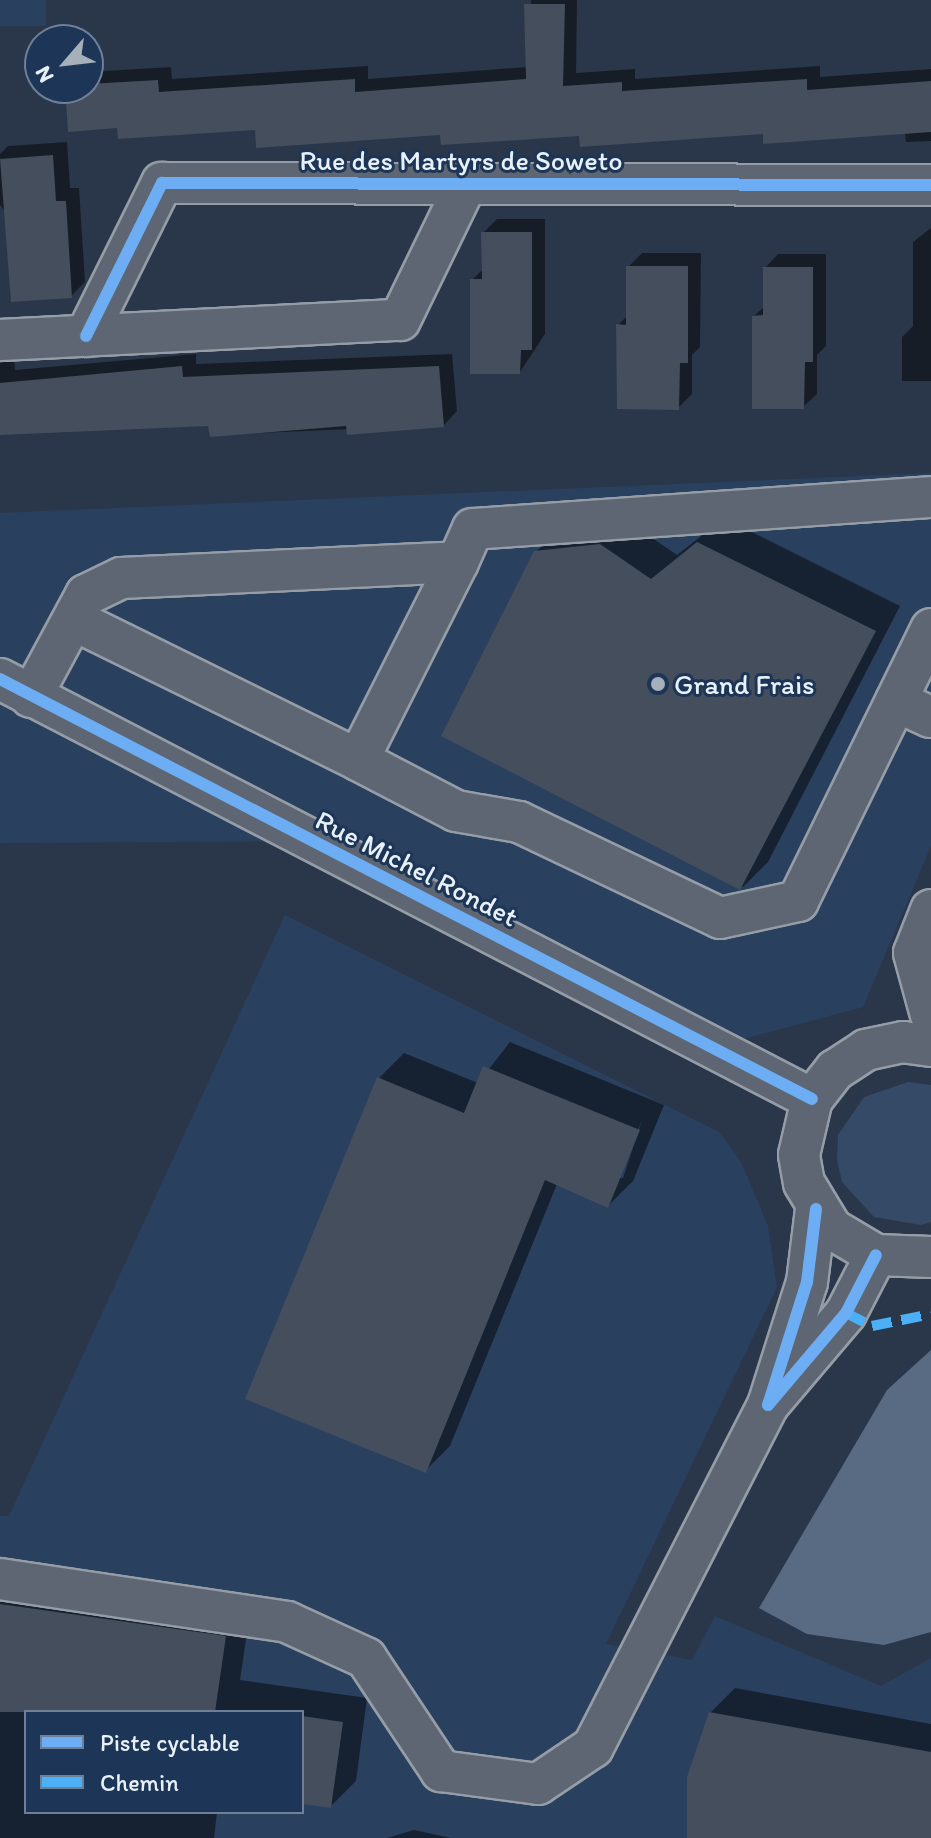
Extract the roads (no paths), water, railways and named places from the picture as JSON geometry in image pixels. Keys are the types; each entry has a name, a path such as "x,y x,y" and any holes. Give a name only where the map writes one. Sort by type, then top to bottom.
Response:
{"street":[{"name":"Rue des Martyrs de Soweto","path":"86,336 162,183 931,185"},
{"name":"Rue des Martyrs de Soweto","path":"0,340 400,320 466,184"},
{"path":"358,760 473,529 931,497"},
{"path":"16,688 74,620 86,595 121,578 458,562"},
{"path":"74,620 456,811 519,822 720,918 798,901 913,709 931,629"},
{"name":"Rue Michel Rondet","path":"16,688 812,1099"},
{"path":"931,910 914,953 931,1015"},
{"path":"931,1046 903,1042 866,1050 835,1070 812,1099 799,1155 816,1209 832,1229 876,1255 931,1257"},
{"path":"0,1579 287,1622 366,1658 441,1771 538,1784 593,1747 647,1654 768,1405 807,1282 816,1209"},
{"path":"768,1405 846,1313 876,1255"}],"place":[{"name":"Grand Frais","path":"658,684"}]}
